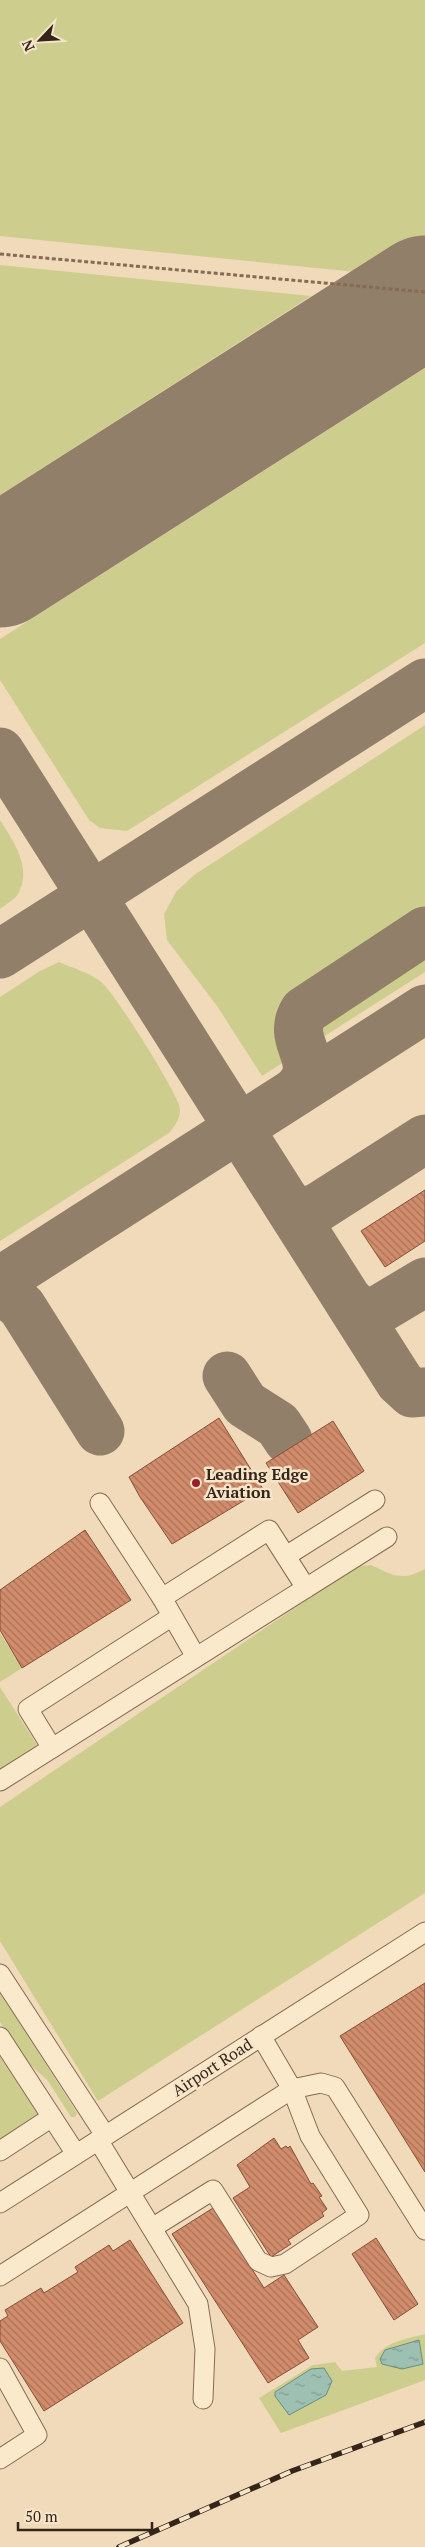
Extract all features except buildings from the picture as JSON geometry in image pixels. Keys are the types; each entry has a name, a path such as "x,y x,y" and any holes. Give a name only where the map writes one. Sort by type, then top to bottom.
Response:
{"street":[{"path":"286,1556 375,1500"},
{"path":"100,1503 162,1598 196,1657"},
{"path":"162,1598 270,1530 306,1588"},
{"path":"0,1781 387,1537"},
{"path":"52,1748 28,1708 171,1616"},
{"name":"Airport Road","path":"0,2203 425,1932"},
{"path":"0,1974 102,2138 130,2193 198,2304 205,2349 203,2399"},
{"path":"152,2228 213,2190 258,2261 271,2267 285,2264 359,2214 310,2136 292,2089 261,2036"},
{"path":"0,2037 76,2154"},
{"path":"0,2276 292,2089 321,2083 336,2087 425,2230"},
{"path":"0,2152 52,2118"},
{"path":"0,2368 37,2435 0,2459"}],"path":[{"path":"0,254 425,292"}],"green space":[{"path":"0,0 425,0 425,243 376,274 0,236"},
{"path":"0,265 311,296 0,495"},
{"path":"425,368 425,643 127,831 100,828 89,820 0,680 0,639"},
{"path":"425,725 425,972 262,1076 217,1006 167,940 164,914 176,892 194,875"},
{"path":"0,820 20,855 23,874 18,894 0,909"},
{"path":"59,962 92,976 108,990 131,1021 167,1080 179,1105 179,1117 169,1133 0,1241 0,997 40,971"},
{"path":"371,1565 397,1576 410,1575 425,1569 425,1893 98,2101 0,1941 0,1807 357,1566"},
{"path":"0,1633 22,1668 0,1682"},
{"path":"0,1687 37,1745 0,1769"},
{"path":"0,1992 77,2113 75,2117 71,2117 48,2081 23,2058 0,2022"},
{"path":"0,2048 38,2105 43,2122 0,2150"},
{"path":"425,2334 425,2380 281,2433 259,2398 313,2365 335,2362 342,2371 377,2367 375,2358 385,2348 391,2344"}],"water":[{"path":"419,2340 423,2364 402,2369 382,2364 380,2359 385,2350"},
{"path":"324,2368 332,2381 326,2395 289,2415 275,2396 275,2392 311,2369"}],"taxiway":[{"path":"0,954 425,683"},
{"path":"0,752 400,1382 412,1393 425,1392"},
{"path":"295,1092 304,1081 307,1071 307,1061 299,1033 299,1022 304,1011 425,931"},
{"path":"0,1281 425,1009"},
{"path":"288,1205 302,1212 317,1208 425,1139"},
{"path":"350,1302 361,1312 373,1313 425,1282"},
{"path":"0,1294 12,1298 22,1307 100,1431"},
{"path":"227,1376 245,1404 278,1425 288,1440"}],"runway":[{"path":"0,567 425,296"}],"railway":[{"path":"119,2547 292,2471 425,2422"}],"place":[{"name":"Leading Edge Aviation","path":"196,1483"}]}
